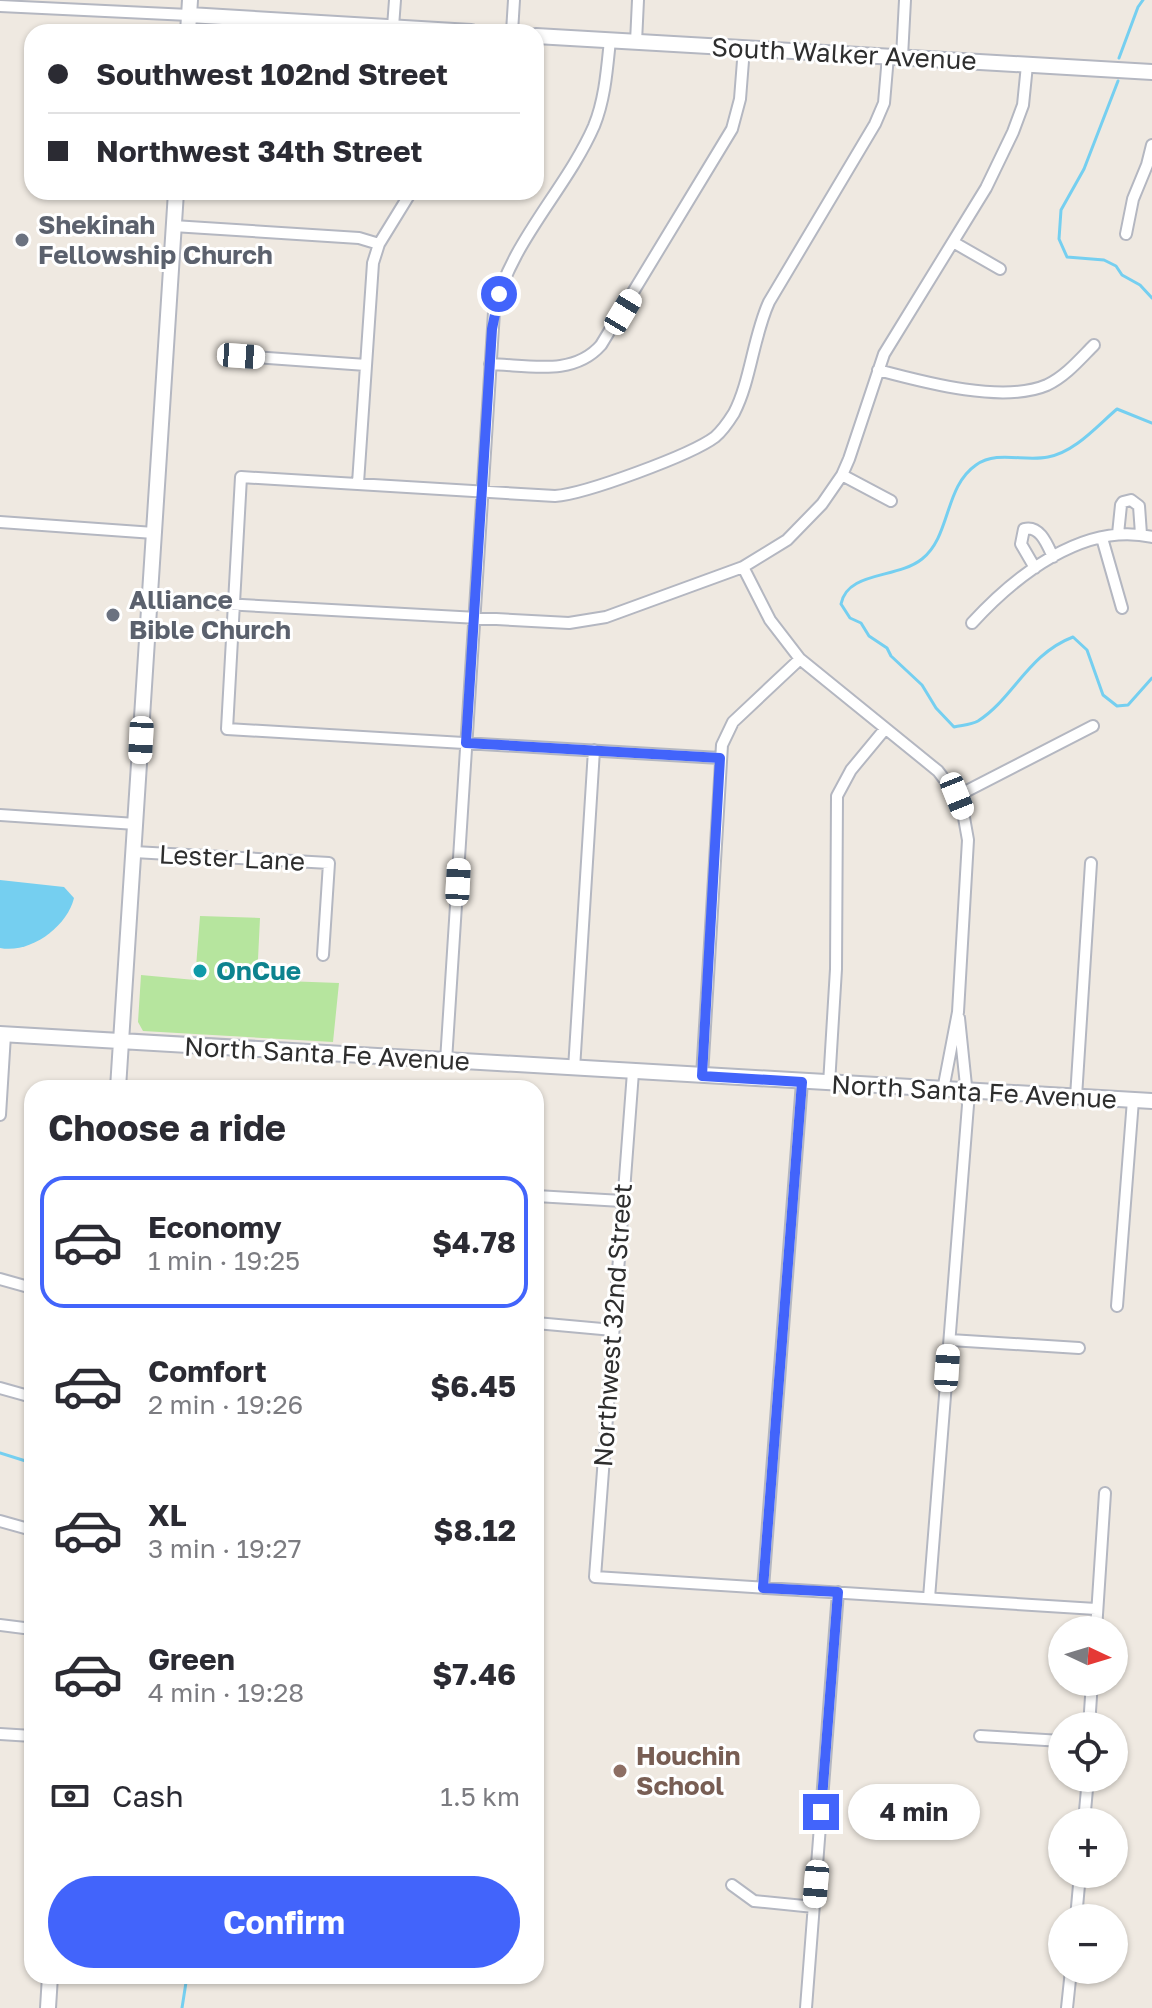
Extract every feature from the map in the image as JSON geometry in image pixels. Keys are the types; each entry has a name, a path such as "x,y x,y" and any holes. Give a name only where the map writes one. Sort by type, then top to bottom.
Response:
{"main road":[{"path":"189,8 361,24"},
{"name":"South Walker Avenue","path":"544,36 1152,72"},
{"path":"119,1080 175,200"},
{"name":"North Santa Fe Avenue","path":"3,1035 1152,1101"},
{"path":"48,2008 50,1984"}],"street":[{"path":"393,24 395,0"},
{"path":"512,24 514,0"},
{"path":"636,42 638,0"},
{"path":"720,758 227,729 241,477 555,496 572,494 677,456 720,432 737,405 757,329 769,302 881,113 905,0"},
{"path":"0,6 189,8"},
{"path":"446,1061 494,312 502,284 594,125 603,95 610,40"},
{"path":"490,364 570,365 584,360 601,345 732,129 740,99 744,48"},
{"path":"150,600 553,623 596,619 743,567 775,549 822,504 842,475 878,370 900,327 986,188 1020,116 1026,93 1027,65"},
{"path":"1126,234 1133,199 1152,145"},
{"path":"358,483 372,269 379,244 406,200"},
{"path":"173,226 359,238 379,244"},
{"path":"953,242 1000,269"},
{"path":"878,370 991,392 1018,393 1057,379 1094,345"},
{"path":"241,356 366,365"},
{"path":"842,475 891,501"},
{"path":"972,623 995,598 1053,557 1118,534 1146,536 1139,506 1131,500 1121,505 1118,534"},
{"path":"0,522 154,533"},
{"path":"1035,568 1021,544 1024,529 1037,530 1053,557"},
{"path":"1102,538 1122,608"},
{"path":"743,567 770,620 800,659 938,771 957,796 966,819 968,840 958,1012 943,1090"},
{"path":"702,1076 720,758 724,736 733,722 800,659"},
{"path":"957,796 1093,726"},
{"path":"829,1084 836,969 837,796 841,784 885,729"},
{"path":"574,1069 594,750"},
{"path":"0,815 136,824"},
{"name":"Lester Lane","path":"134,852 329,863 323,955"},
{"path":"1076,1097 1091,863"},
{"path":"929,1598 966,1130 966,1091 958,1012"},
{"path":"0,1115 3,1035"},
{"name":"Northwest 32nd Street","path":"633,1072 595,1577 763,1588"},
{"path":"802,1082 763,1588 1096,1609"},
{"path":"1117,1306 1133,1100"},
{"path":"544,1196 622,1201"},
{"path":"0,1279 24,1286"},
{"path":"544,1324 613,1330"},
{"path":"950,1340 1079,1348"},
{"path":"0,1388 24,1395"},
{"path":"1096,1616 1105,1493"},
{"path":"0,1521 24,1528"},
{"path":"806,2008 838,1592"},
{"path":"0,1625 24,1628"},
{"path":"0,1734 24,1736"},
{"path":"980,1736 1048,1740"},
{"path":"732,1885 754,1901 814,1907"},
{"path":"1067,2008 1070,1984"}],"green space":[{"path":"200,916 260,918 257,980 339,983 333,1042 143,1031 138,1022 141,975 195,980"}],"water":[{"path":"0,880 64,887 74,898 64,919 46,936 23,947 0,948"}],"waterway":[{"path":"1119,58 1143,0"},
{"path":"1118,81 1084,169 1061,210 1059,239 1067,257 1104,260 1116,266 1122,275 1140,285 1152,298"},
{"path":"1152,423 1117,409 1085,438 1058,454 1039,458 993,458 976,465 958,486 938,538 922,559 853,586 845,593 841,604 850,618 861,623 869,636 887,648 891,656 922,685 936,708 954,727 975,722 990,712 1044,654 1073,637 1087,650 1103,695 1117,706 1128,705 1152,678"},
{"path":"0,1453 24,1460"},
{"path":"182,2008 186,1984"}],"place":[{"name":"Shekinah Fellowship Church","path":"22,240"},
{"name":"Alliance Bible Church","path":"113,615"},
{"name":"OnCue","path":"200,971"},
{"name":"Houchin School","path":"620,1771"}],"route":[{"path":"499,294 492,329 466,743 720,758 702,1076 802,1082 763,1588 838,1592 821,1812"}]}
